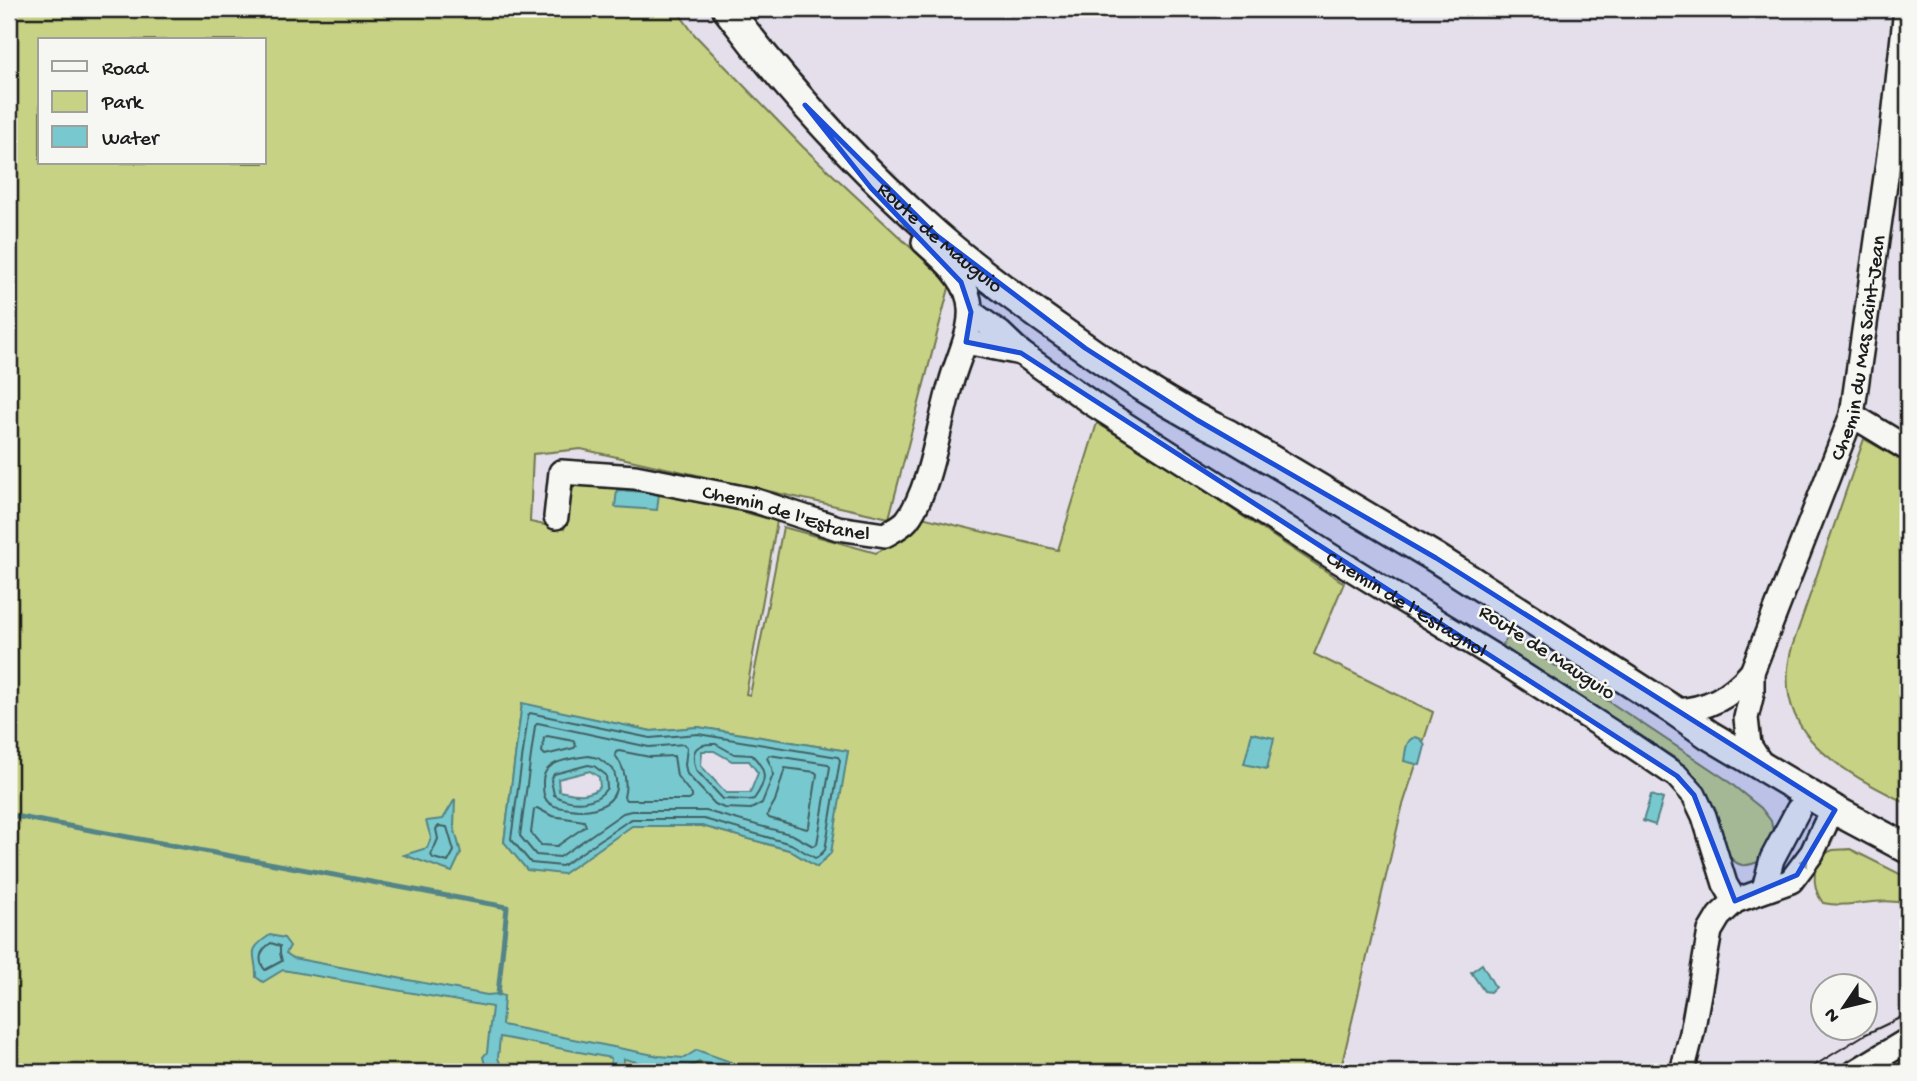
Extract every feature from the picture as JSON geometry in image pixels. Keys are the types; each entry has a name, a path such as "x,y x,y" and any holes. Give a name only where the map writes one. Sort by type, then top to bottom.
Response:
{"main road":[{"name":"Route de Mauguio","path":"727,9 805,105 859,162 936,235 1016,298 1135,382 1197,420 1237,439 1436,558 1675,711 1704,742 1747,780 1798,810"},
{"name":"Route de Mauguio","path":"1197,420 1222,441 1704,742 1763,767 1830,818 1908,868"},
{"path":"1798,810 1830,818"},
{"name":"Route de Mauguio","path":"1830,818 1908,849"}],"street":[{"name":"Chemin du Mas Saint-Jean","path":"1675,711 1715,703 1738,688 1752,672 1852,415 1892,135 1906,9"},
{"path":"805,105 872,187 911,230 944,260 961,282 969,298 971,312 966,342"},
{"name":"Chemin de l'Estagnol","path":"971,312 1000,333 1021,354 1093,404 1492,655 1677,776 1694,795 1725,884 1735,901"},
{"name":"Chemin de l'Estagnol","path":"966,342 1021,354"},
{"name":"Chemin de l'Estanel","path":"556,516 561,472 627,476 753,500 838,528 885,536 906,521 924,488 951,381 966,342"},
{"path":"1852,415 1908,449"},
{"name":"Chemin du Mas Saint-Jean","path":"1752,672 1752,693 1746,718 1749,745 1763,767"},
{"path":"1715,703 1704,722 1704,742 1737,731 1746,718"},
{"path":"1764,889 1772,859 1798,810"},
{"path":"1682,1072 1692,1033 1710,931 1719,916 1735,901 1791,881 1812,853 1830,818"},
{"path":"1855,1072 1908,1040"}],"highlighted area":[{"path":"805,105 936,235 1085,348 1197,420 1436,558 1835,810 1797,875 1735,901 1694,795 1677,776 1021,353 966,342 971,312 961,282 871,188"}],"green space":[{"path":"9,9 676,9 694,34 803,147 950,284 889,518 581,449 533,454 530,522 564,529 575,480 638,484 777,521 746,694 750,695 783,527 876,553 901,540 922,517 1058,550 1097,423 1344,583 1314,654 1433,712 1402,808 1340,1072 9,1072","holes":["522,704 652,731 698,727 848,751 817,867 789,850 702,826 632,826 504,842"]},
{"path":"1864,439 1908,464 1908,804 1859,778 1816,746 1801,726 1791,704 1787,677 1792,647"},
{"path":"1509,635 1724,778 1761,808 1771,821 1774,837 1763,860 1745,865 1733,861 1720,841 1702,789 1690,772 1678,760 1502,646"},
{"path":"1850,849 1908,878 1908,904 1886,901 1844,905 1823,903 1815,881 1820,859 1833,850"}],"water":[{"path":"617,490 659,493 657,510 615,507"},
{"path":"522,703 651,731 698,727 848,751 831,853 817,867 789,850 702,826 632,826 563,874 527,870 504,842","holes":["702,751 714,751 732,761 749,761 758,773 750,793 726,793 701,766","590,771 599,777 600,787 591,793 559,791 558,779"]},
{"path":"1252,733 1274,738 1267,769 1244,764"},
{"path":"1416,737 1421,739 1425,746 1420,765 1404,761 1408,743"},
{"path":"1651,795 1663,799 1655,825 1643,821"},
{"path":"455,799 454,827 461,853 452,872 404,855 427,848 431,838 426,821 443,819"},
{"path":"270,935 284,938 290,946 286,953 293,958 504,996 502,1025 659,1056 684,1058 697,1050 731,1062 738,1072 733,1072 730,1067 699,1062 681,1069 672,1069 624,1059 623,1072 610,1072 611,1058 500,1037 500,1063 496,1068 490,1069 485,1065 483,1057 487,1052 492,1007 283,970 263,982 256,977 254,949"},
{"path":"1482,964 1495,987 1490,992 1484,991 1471,972"}],"waterway":[{"path":"9,815 507,907 498,994"}],"tram line":[{"path":"1804,1072 1864,1035 1908,1014"}]}
